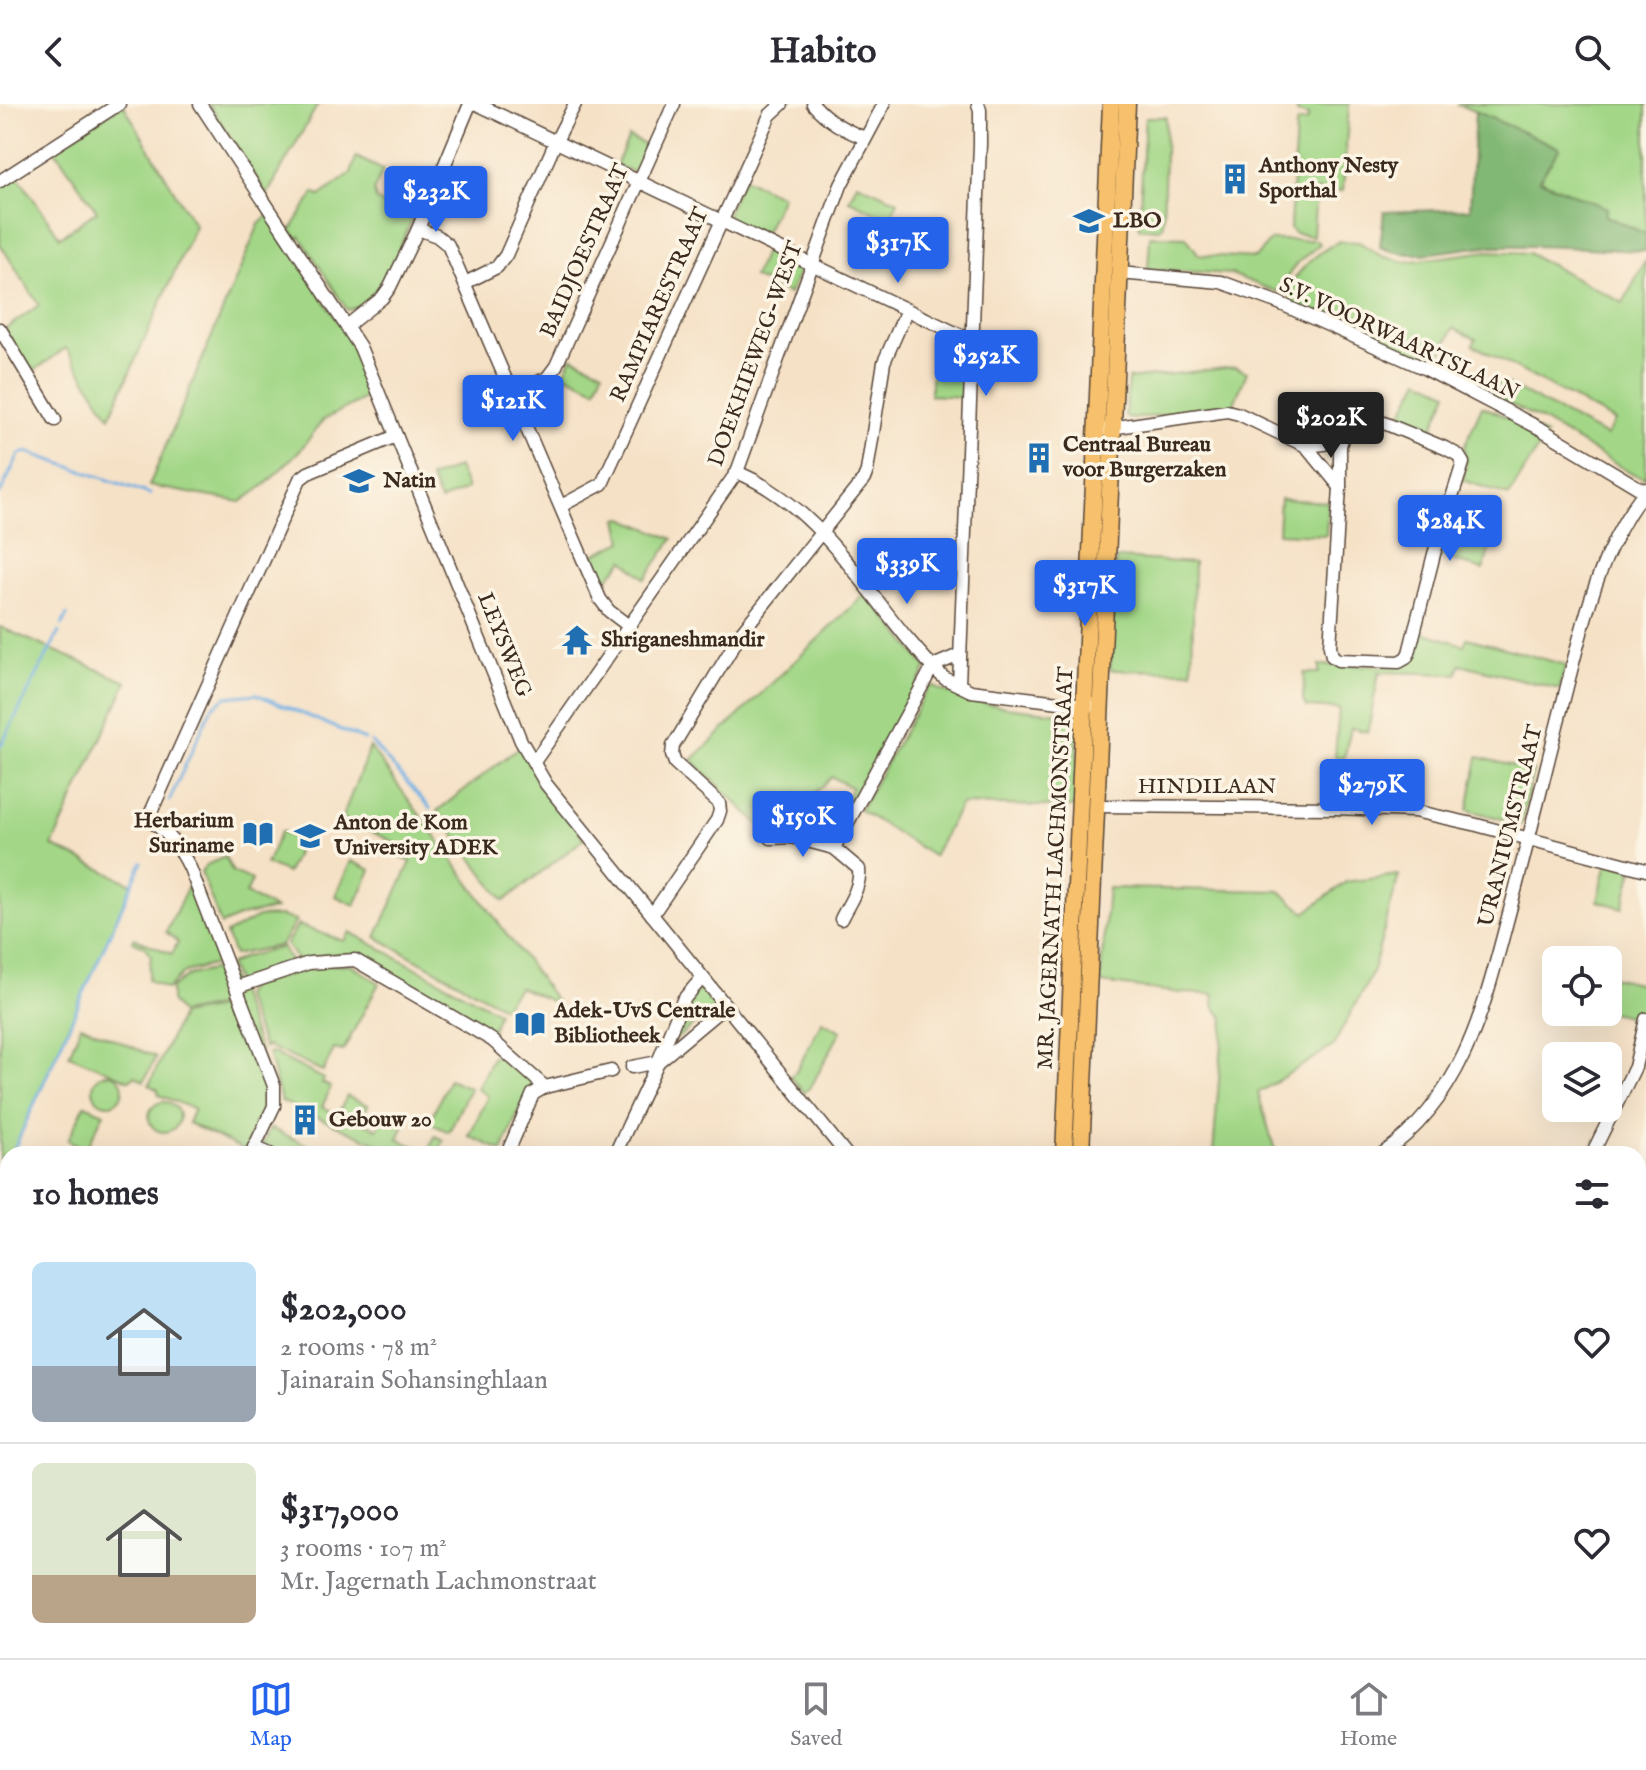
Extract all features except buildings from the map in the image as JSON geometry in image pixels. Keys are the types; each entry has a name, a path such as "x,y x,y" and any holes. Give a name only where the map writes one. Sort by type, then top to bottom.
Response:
{"main road":[{"name":"MR. JAGERNATH LACHMONSTRAAT","path":"1065,1146 1094,706 1115,267 1118,140 1111,104"},
{"name":"MR. JAGERNATH LACHMONSTRAAT","path":"1118,140 1127,104"},
{"name":"MR. JAGERNATH LACHMONSTRAAT","path":"1081,1146 1096,806 1094,706"}],"street":[{"path":"0,181 119,104"},
{"name":"LEYSWEG","path":"200,104 360,347 521,741 546,784 839,1146"},
{"path":"348,325 382,298 390,287 418,229 470,104"},
{"path":"477,104 970,340"},
{"path":"465,283 497,267 502,261 575,104"},
{"name":"BAIDJOESTRAAT","path":"512,394 547,378 556,366 674,104"},
{"name":"RAMPIARESTRAAT","path":"561,506 602,484 720,220 770,115 782,104"},
{"path":"813,104 825,118 865,138"},
{"name":"DOEKHIEWEG-WEST","path":"534,762 737,472 841,185 884,104"},
{"path":"959,685 980,144 978,104"},
{"path":"418,229 443,240 465,283 600,599 609,611 630,627"},
{"name":"S.V. VOORWAARTSLAAN","path":"1115,267 1227,283 1279,303 1426,369 1541,429 1645,490"},
{"path":"652,915 717,820 720,811 719,803 675,763 673,746 741,633 867,471 884,362 907,310"},
{"path":"0,329 55,420"},
{"path":"1105,429 1227,411 1306,446 1340,487"},
{"path":"1306,446 1324,444 1342,435 1355,417 1367,414 1445,448 1458,455 1463,463 1434,554 1409,653 1399,662 1346,662 1332,656 1342,435"},
{"path":"255,1146 274,1106 274,1086 190,868 178,843 148,819 300,479 396,436"},
{"path":"737,472 763,483 787,499 821,530 944,678 971,691 1094,706"},
{"name":"URANIUMSTRAAT","path":"1393,1146 1435,1104 1473,1036 1488,992 1549,753 1602,564 1622,522 1645,490"},
{"path":"834,848 933,666 959,655"},
{"name":"HINDILAAN","path":"1096,806 1414,811 1646,870"},
{"path":"771,838 792,837 834,848 859,869 856,891 841,919"},
{"path":"237,987 309,963 355,960 492,1040 545,1087"},
{"path":"619,1146 683,1000 702,978"},
{"path":"632,1067 658,1062 725,1006"},
{"path":"1596,1146 1635,1067 1646,1019"},
{"path":"510,1146 533,1094 545,1087 611,1071"}],"green space":[{"path":"123,104 195,226 110,417 66,348 31,373 4,330 39,305 0,244 0,186 17,175 60,237 97,211 54,149"},
{"path":"209,104 318,104 267,195"},
{"path":"1297,104 1349,104 1343,191 1316,190 1313,236 1294,233 1290,228 1296,126 1298,122 1308,119 1308,116 1297,113"},
{"path":"1457,104 1646,104 1646,234 1605,216 1607,208 1539,180 1559,148"},
{"path":"1475,111 1560,148 1539,180 1607,208 1605,216 1646,234 1646,251 1510,246 1407,254 1380,247 1384,212 1470,209"},
{"path":"1145,117 1166,117 1163,224 1160,229 1139,228"},
{"path":"629,137 650,147 638,174 616,165"},
{"path":"356,157 383,170 374,190 376,200 412,220 379,286 370,298 347,310 300,236 297,239 291,230 314,193 320,196 351,173"},
{"path":"743,178 782,196 763,236 729,220 727,213"},
{"path":"857,183 898,201 890,219 849,200"},
{"path":"269,215 353,345 374,393 323,420 301,449 266,484 241,502 149,486 259,224"},
{"path":"1150,236 1186,237 1199,255 1255,258 1271,240 1316,240 1320,244 1296,264 1277,292 1231,274 1148,269"},
{"path":"1339,241 1359,242 1381,256 1406,262 1488,251 1528,253 1623,303 1646,260 1646,478 1631,473 1541,420 1491,395 1499,380 1606,436 1615,421 1473,345 1476,339 1453,328 1436,366 1292,302 1288,293 1302,269 1315,256"},
{"path":"765,252 801,268 789,294 753,277"},
{"path":"572,357 603,371 596,389 564,374"},
{"path":"1235,367 1247,372 1233,406 1132,419 1125,416 1128,379"},
{"path":"932,372 964,376 961,397 930,395"},
{"path":"1420,379 1448,392 1429,437 1397,422"},
{"path":"1482,406 1546,435 1509,496 1463,480 1466,464 1464,447"},
{"path":"458,467 467,489 440,501 430,478"},
{"path":"1280,499 1328,502 1326,535 1278,533"},
{"path":"1451,516 1495,532 1483,570 1438,555"},
{"path":"623,518 673,539 645,579 624,560 604,582 593,555 623,541 618,519"},
{"path":"1118,558 1194,563 1192,671 1110,670"},
{"path":"866,593 927,667 832,841 764,836 781,828 824,839 852,788 832,777 782,824 766,831 692,760"},
{"path":"0,627 127,682 52,846 132,884 16,1146 0,1146"},
{"path":"1419,631 1464,645 1467,638 1566,665 1559,689 1460,664 1457,674 1379,672 1368,732 1351,728 1344,758 1335,756 1339,709 1307,707 1303,700 1304,673 1319,673 1319,665 1397,666"},
{"path":"930,685 983,703 1078,715 1076,807 961,804 933,856 860,810"},
{"path":"521,746 584,839 504,901 437,811"},
{"path":"370,747 558,1004 519,987 503,1007 376,937 411,862 392,851 396,843 342,818"},
{"path":"1478,757 1533,771 1521,824 1468,810"},
{"path":"281,831 302,841 287,873 266,864"},
{"path":"225,857 233,872 252,880 246,894 275,909 241,916 221,925 201,872 206,865"},
{"path":"351,861 371,870 355,905 335,896"},
{"path":"1607,862 1633,869 1623,908 1598,901"},
{"path":"1399,875 1372,974 1333,1046 1258,1093 1274,1146 1214,1146 1224,1018 1215,1008 1213,994 1100,983 1108,888 1280,891 1305,913 1346,882"},
{"path":"188,886 223,962 185,972 167,989 148,980 151,956 144,946 132,941 134,938 172,954 178,942 166,932"},
{"path":"281,916 296,921 281,945 234,955 226,934 258,917"},
{"path":"298,925 344,941 350,932 498,1012 491,1034 359,955 332,954 298,961 286,944"},
{"path":"282,947 294,968 238,985 229,965 242,958"},
{"path":"350,964 379,983 343,1051 334,1049 323,1072 268,1046 264,1048 243,995 249,987 314,966"},
{"path":"226,967 235,988 219,1006 180,1013 171,1001 171,988 189,975"},
{"path":"1622,979 1646,985 1642,1020 1622,1015"},
{"path":"237,989 273,1087 272,1106 253,1146 236,1146 188,1123 194,1109 159,1095 158,1090 149,1085 181,1015 219,1008"},
{"path":"700,990 707,991 716,1002 715,1007 675,1040 671,1038 689,998"},
{"path":"822,1021 841,1031 812,1085 804,1093 790,1076 796,1072"},
{"path":"81,1025 156,1057 144,1081 135,1076 129,1080 69,1055"},
{"path":"268,1053 324,1079 322,1083 331,1087 322,1107 338,1114 347,1096 368,1105 361,1121 377,1129 385,1114 405,1122 398,1139 414,1146 383,1146 281,1101"},
{"path":"505,1055 539,1086 526,1094 504,1146 491,1146 469,1136 488,1096 477,1089 493,1056"},
{"path":"108,1074 114,1075 122,1083 122,1095 114,1103 108,1104 102,1103 94,1095 93,1089 94,1083 102,1075"},
{"path":"449,1079 470,1088 449,1132 429,1123"},
{"path":"164,1102 170,1103 178,1111 178,1123 170,1131 164,1132 158,1131 150,1123 149,1117 150,1111 158,1103"},
{"path":"85,1105 104,1113 88,1146 68,1140"},
{"path":"270,1128 309,1146 262,1146"},
{"path":"435,1136 444,1140 441,1146 431,1146"}],"waterway":[{"path":"0,494 19,454 27,452 150,494"},
{"path":"62,625 67,615"},
{"path":"0,747 59,632"},
{"path":"169,801 212,707 226,697 256,694 365,740"},
{"path":"371,742 430,808"},
{"path":"16,1146 142,862"}],"place":[{"name":"Anthony Nesty Sporthal","path":"1235,179"},
{"name":"LBO","path":"1089,221"},
{"name":"Centraal Bureau voor Burgerzaken","path":"1039,458"},
{"name":"Natin","path":"359,481"},
{"name":"Shriganeshmandir","path":"577,640"},
{"name":"Herbarium Suriname","path":"258,834"},
{"name":"Anton de Kom University ADEK","path":"310,836"},
{"name":"Adek-UvS Centrale Bibliotheek","path":"530,1024"},
{"name":"Gebouw 20","path":"305,1120"}]}
